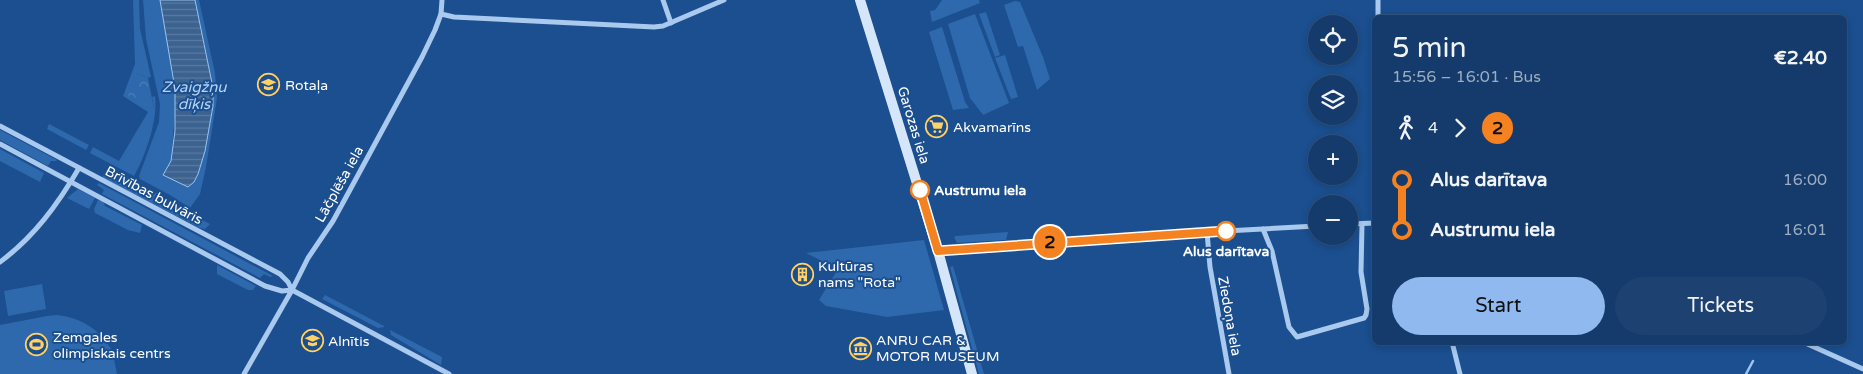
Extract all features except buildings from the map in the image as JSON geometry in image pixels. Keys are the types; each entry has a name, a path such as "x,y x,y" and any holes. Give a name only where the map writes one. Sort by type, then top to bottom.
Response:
{"main road":[{"name":"Garozas iela","path":"860,0 938,251 972,374"}],"street":[{"name":"Lāčplēša iela","path":"244,374 308,258 333,221 422,57 435,30 442,0"},
{"path":"663,0 671,23"},
{"path":"440,14 454,17 618,24 640,27 663,26 724,0"},
{"path":"1378,0 1378,15"},
{"name":"Brīvības bulvāris","path":"0,126 280,274 288,282 292,290"},
{"name":"Brīvības bulvāris","path":"0,144 265,286 282,291 292,290 449,374"},
{"path":"0,262 38,228 79,168"},
{"path":"1358,224 1372,223"},
{"path":"1263,229 1272,251 1289,327 1297,337 1364,318 1366,315 1367,309 1361,272 1362,224"},
{"path":"938,251 1308,226"},
{"name":"Ziedoņa iela","path":"1207,232 1210,267 1229,374"},
{"path":"1453,345 1460,374"},
{"path":"1810,345 1863,369"}],"green space":[{"path":"133,0 139,0 140,29 151,77 148,78 136,73 154,108 152,97 155,96 153,126 143,158 134,176 90,153 93,147 119,161 148,112 123,96 135,64"},
{"path":"143,0 160,0 175,89 176,102 171,161 163,175 194,182 205,151 213,105 213,88 195,0 199,0 215,73 217,98 200,194 190,208 140,179 139,176 159,122 160,104 146,39"},
{"path":"942,0 979,0 980,3 932,22 930,11 935,10"},
{"path":"1015,1 1020,2 1050,79 1037,90 1023,46 1018,47 1004,5"},
{"path":"986,12 1000,55 995,57 979,14"},
{"path":"975,14 1009,103 983,115 970,98 948,24"},
{"path":"942,27 965,102 969,108 953,110 929,32"},
{"path":"1005,55 1018,97 1011,99 995,58"},
{"path":"136,73 148,78 154,109 128,96"},
{"path":"49,124 89,145 86,150 47,129"},
{"path":"0,130 57,160 51,161 48,166 0,140"},
{"path":"0,149 44,173 40,182 0,161"},
{"path":"108,167 167,199 180,209 210,224 205,229 200,228 102,178"},
{"path":"99,183 273,276 270,277 264,274 260,278 102,194 104,190 97,185"},
{"path":"78,189 95,198 89,209 67,198"},
{"path":"98,200 103,201 105,206 142,225 140,233 128,230 95,213 94,209"},
{"path":"1008,232 1006,240 957,243 954,237 956,236"},
{"path":"924,240 944,310 887,317 826,306 819,300 838,269 806,253"},
{"path":"217,265 256,286 253,290 248,290 217,274"},
{"path":"953,266 984,374 979,374 950,267"},
{"path":"42,284 46,309 8,316 4,291"},
{"path":"325,295 384,327 378,328 322,299"},
{"name":"Zemgales olimpiskais centrs","path":"57,315 83,322 102,337 113,352 121,351 122,357 114,359 117,374 0,374 0,325"},
{"path":"390,330 442,357 441,365 391,335"}],"water":[{"name":"Zvaigžņu dīķis","path":"160,0 195,0 213,88 213,106 205,151 198,174 194,182 188,187 163,175 171,161 175,131 175,89"}],"waterway":[{"path":"1746,374 1753,361"}],"bus line":[{"name":"2","path":"920,190 938,251 1226,231"}],"place":[{"name":"Rotaļa","path":"269,85"},
{"name":"Akvamarīns","path":"937,127"},
{"name":"Austrumu iela","path":"920,190"},
{"name":"Alus darītava","path":"1226,231"},
{"name":"Kultūras nams \"Rota\"","path":"802,274"},
{"name":"Alnītis","path":"312,341"},
{"name":"Zemgales olimpiskais centrs","path":"37,345"},
{"name":"ANRU CAR & MOTOR MUSEUM","path":"860,348"}]}
